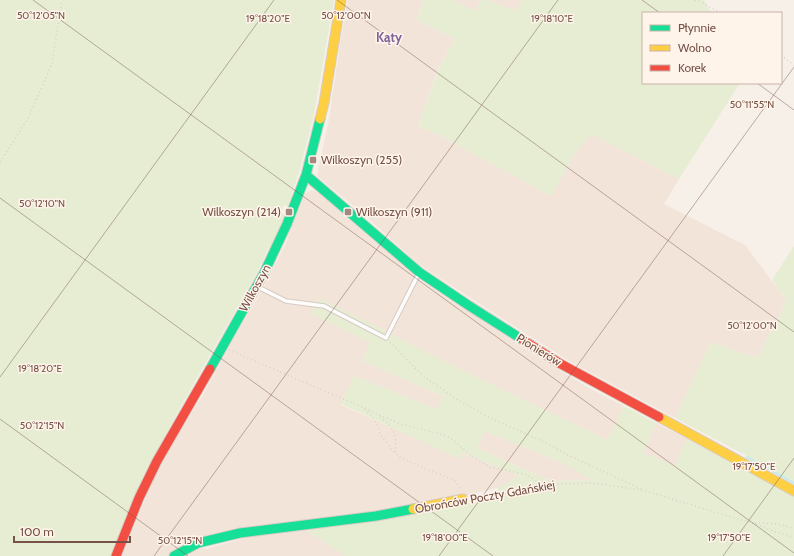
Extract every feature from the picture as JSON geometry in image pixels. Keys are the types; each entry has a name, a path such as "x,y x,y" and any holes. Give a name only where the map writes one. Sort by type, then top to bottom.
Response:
{"street":[{"name":"Wilkoszyn","path":"116,556 139,498 157,461 280,242 306,175 320,121 341,0"},
{"name":"Pionierów","path":"306,175 420,272 468,305 559,363 794,491"},
{"name":"Obrońców Poczty Gdańskiej","path":"174,556 198,543 240,533 376,516 463,500"}],"lane":[{"path":"256,287 286,301 324,306 386,338 420,272"}],"path":[{"path":"0,162 28,120 52,64 62,0"},
{"path":"695,0 702,2 718,12"},
{"path":"782,56 794,65"},
{"path":"386,338 422,375 458,400 490,418 542,441 568,455 643,490"},
{"path":"222,346 379,415 404,425 448,437 471,456 490,467 525,474 539,482 557,484"},
{"path":"362,407 372,416 381,435 395,453 400,457 428,470 454,480 460,488 463,500"},
{"path":"379,415 390,424 396,438 395,453"},
{"name":"Obrońców Poczty Gdańskiej","path":"463,500 557,484 593,483 643,490 794,537"},
{"path":"753,523 769,522 781,524 794,529"}],"shaded area":[{"path":"348,0 423,0 417,20 455,39 438,69 418,126 441,136 551,196 575,153 591,134 679,179 664,204 745,245 787,301 757,358 711,342 675,418 569,361 438,277 419,264 362,213 317,176 329,119"},
{"path":"451,0 481,0 476,11"},
{"path":"487,0 522,0 517,12"},
{"path":"312,190 318,193 419,280 536,356 589,388 624,406 607,440 441,360 312,314 370,342 362,361 443,396 436,409 354,376 341,405 460,458 462,453 519,476 498,488 392,510 238,529 197,538 168,556 122,556 152,483 175,439 203,395 260,294 285,245 303,198 306,193"},
{"path":"656,423 687,439 675,466 643,453"},
{"path":"484,431 561,462 593,480 551,481 477,448"},
{"path":"306,530 346,556 182,556 197,548 206,549 255,535"}],"green space":[{"path":"0,0 334,0 314,114 300,169 288,206 284,205 281,212 285,215 275,244 268,249 259,269 144,474 111,556 0,556"},
{"path":"423,0 451,0 476,11 481,0 487,0 517,11 522,0 704,0 711,12 642,12 642,84 739,84 679,179 591,134 575,153 551,196 441,136 418,126 439,68 455,39 417,20"},
{"path":"794,246 794,481 675,418 711,342 757,358 787,301 772,280"},
{"path":"319,298 441,360 607,440 624,406 656,423 643,453 675,466 687,439 794,496 794,556 346,556 306,530 496,498 498,488 518,476 463,453 460,459 341,404 354,376 436,409 443,396 362,361 370,342 311,314","holes":["484,431 561,462 592,480 551,481 477,448"]}],"waterway":[{"path":"747,457 794,483"}],"traffic: fast":[{"path":"210,369 264,273 287,224 306,175 320,119"},
{"path":"306,175 419,272 523,340"},
{"path":"174,556 198,543 240,533 376,516 413,509"}],"traffic: slow":[{"path":"320,119 341,0"},
{"path":"659,417 794,491"},
{"path":"413,509 463,499"}],"traffic: jam":[{"path":"523,340 559,363 659,417"},
{"path":"116,556 139,498 157,461 210,369"}],"place":[{"name":"Wilkoszyn (255)","path":"313,160"},
{"name":"Wilkoszyn (214)","path":"289,212"},
{"name":"Wilkoszyn (911)","path":"348,212"}],"district":[{"name":"Kąty","path":"389,37"}]}
